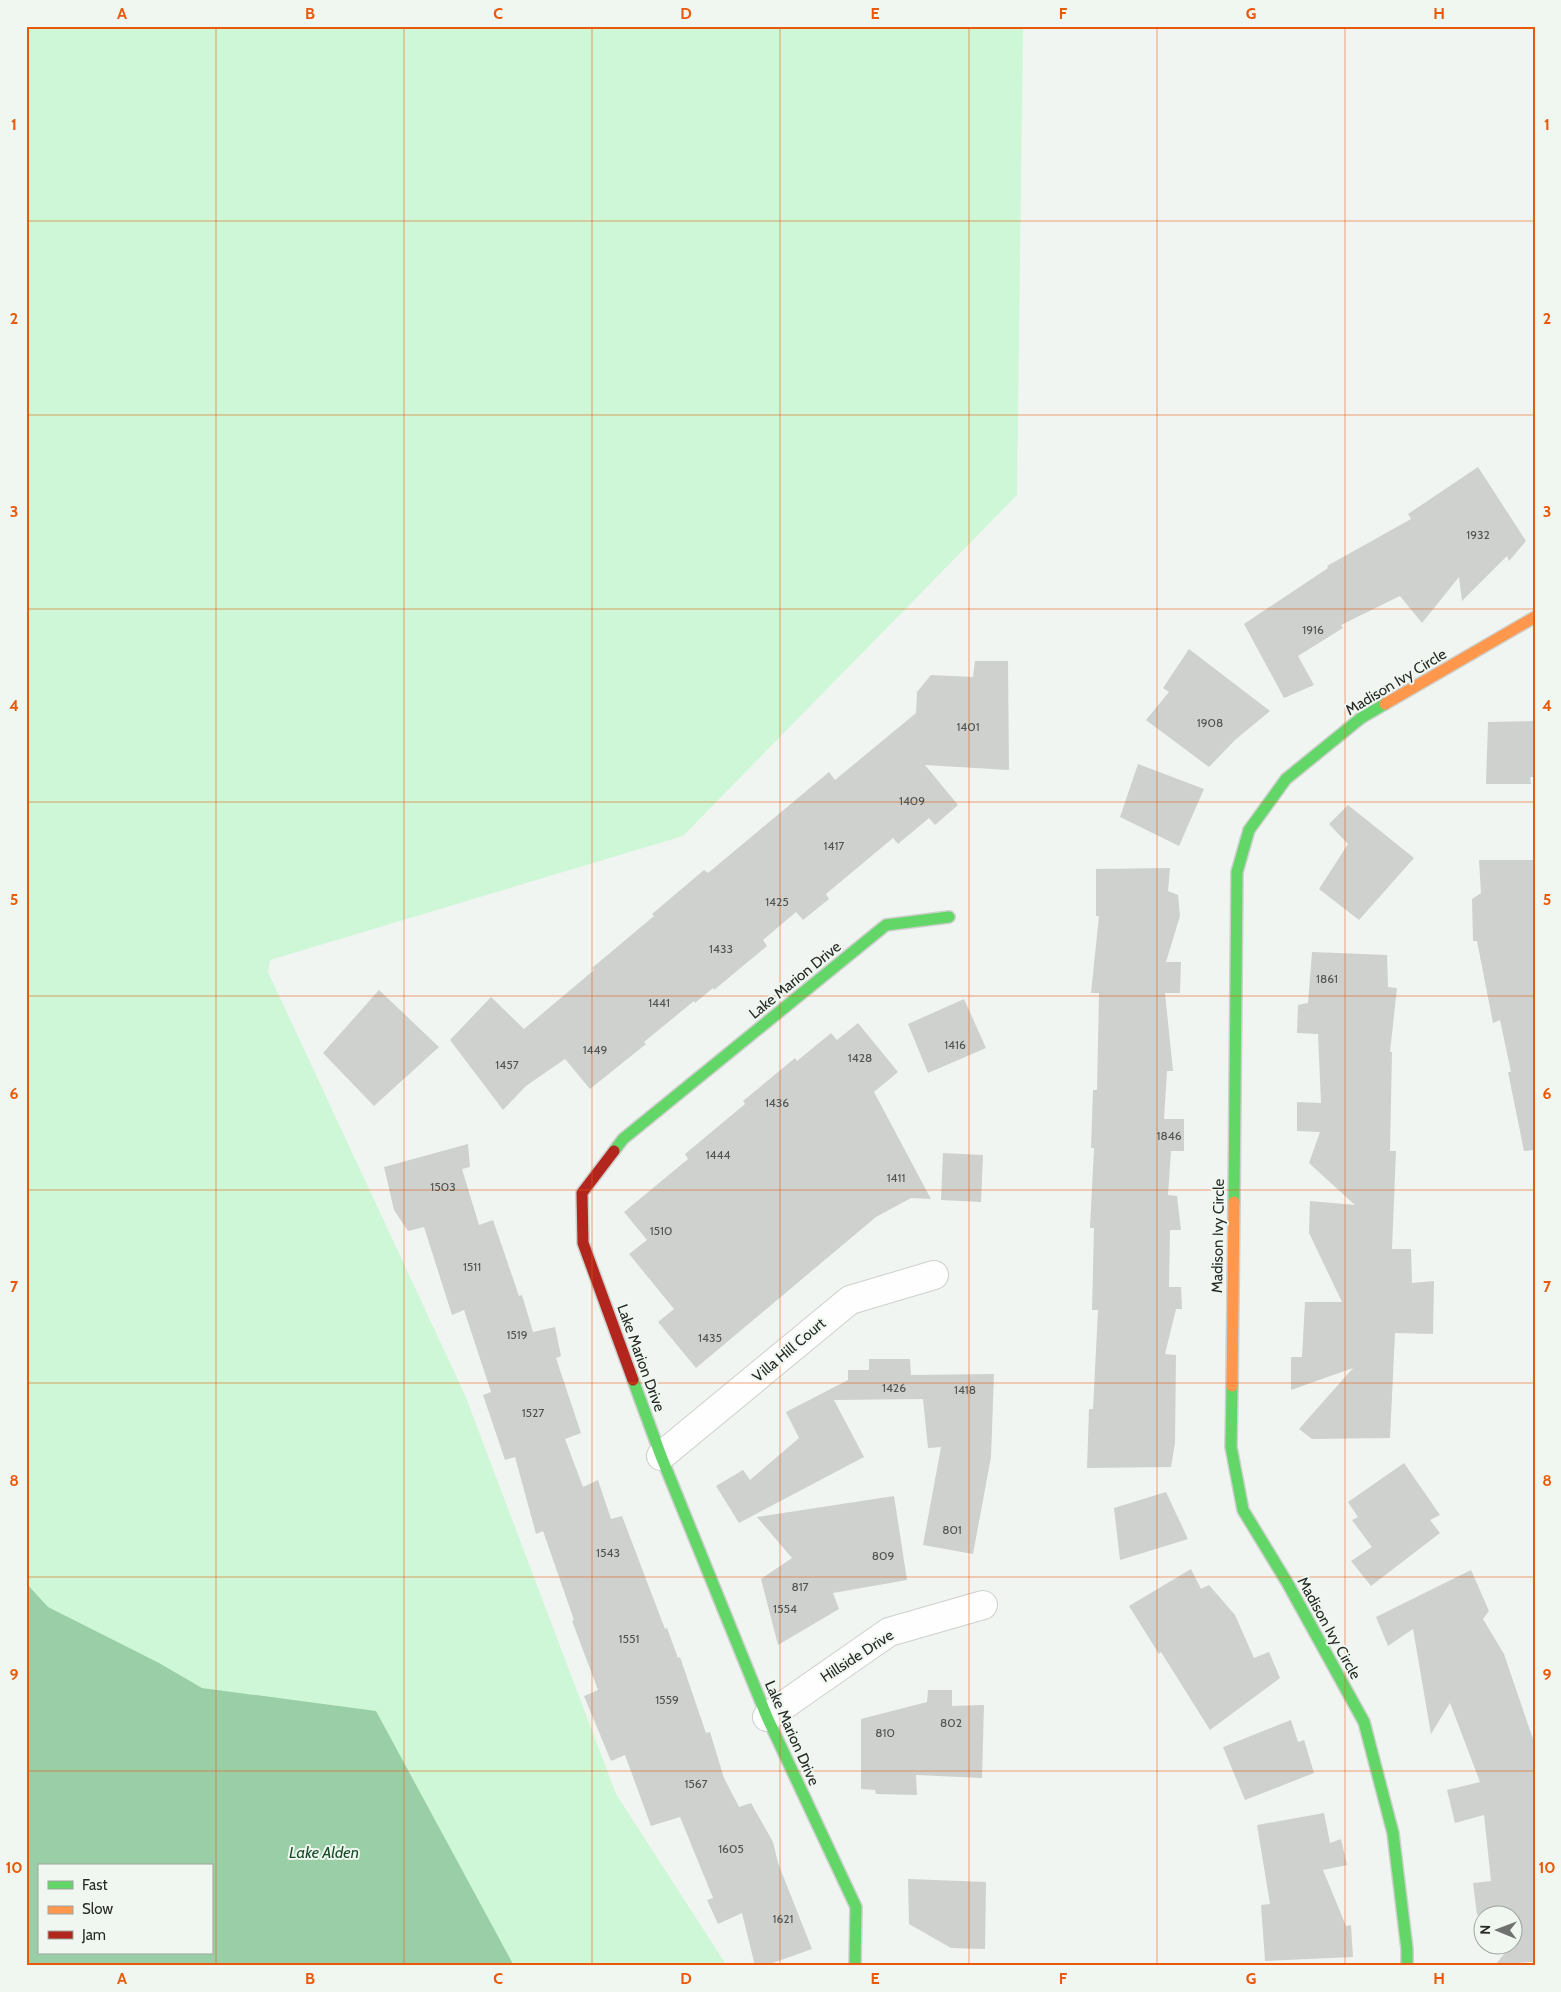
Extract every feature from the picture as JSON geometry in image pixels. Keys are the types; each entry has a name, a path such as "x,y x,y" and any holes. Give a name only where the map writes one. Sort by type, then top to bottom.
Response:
{"street":[{"name":"Madison Ivy Circle","path":"1407,1966 1407,1949 1393,1833 1364,1722 1288,1584 1243,1510 1230,1447 1237,872 1249,830 1286,779 1361,718 1535,618"},
{"name":"Lake Marion Drive","path":"855,1966 856,1907 767,1717 661,1456 583,1243 582,1193 623,1139 886,925 949,917"},
{"name":"Villa Hill Court","path":"661,1456 850,1300 934,1275"},
{"name":"Hillside Drive","path":"767,1717 889,1632 984,1605"}],"shaded area":[{"path":"26,26 1023,26 1017,495 683,836 270,960 268,972 465,1395 616,1794 727,1966 26,1966"}],"water":[{"name":"Lake Alden","path":"26,1583 48,1607 159,1663 202,1688 376,1711 514,1966 26,1966"}],"building":[{"path":"1478,467 1526,541 1509,561 1507,556 1462,601 1459,577 1422,623 1400,596 1341,625 1343,628 1298,656 1314,685 1284,698 1244,624 1328,568 1327,566 1411,519 1408,514"},
{"path":"1189,649 1270,711 1235,740 1209,767 1146,720 1169,692 1163,688"},
{"path":"975,661 1008,661 1009,770 925,765 958,805 935,825 929,818 898,844 893,838 826,894 829,899 803,920 796,912 763,940 767,946 714,990 713,988 695,1003 694,1001 644,1042 646,1044 590,1089 565,1059 526,1086 503,1110 450,1040 491,997 524,1029 594,970 592,968 654,916 652,914 704,870 708,873 829,772 835,780 916,713 917,692 931,675 973,677"},
{"path":"1535,721 1535,777 1530,777 1531,784 1486,784 1488,722"},
{"path":"1138,764 1204,789 1179,846 1120,817"},
{"path":"1348,805 1414,858 1359,920 1319,889 1348,844 1329,824"},
{"path":"1479,860 1535,860 1535,1150 1524,1151 1508,1072 1511,1072 1500,1020 1493,1023 1477,941 1473,941 1472,899 1481,893"},
{"path":"1170,868 1168,891 1178,895 1180,916 1166,962 1181,962 1180,993 1165,993 1173,1071 1167,1071 1164,1119 1184,1119 1184,1151 1171,1151 1168,1195 1177,1196 1181,1230 1170,1230 1169,1287 1181,1287 1182,1309 1176,1309 1165,1354 1176,1355 1175,1443 1171,1467 1087,1468 1089,1409 1093,1409 1098,1310 1092,1310 1094,1228 1090,1228 1094,1148 1091,1148 1093,1090 1097,1090 1099,993 1091,993 1099,916 1096,916 1096,869"},
{"path":"1312,952 1387,955 1388,987 1397,988 1390,1052 1392,1052 1390,1151 1396,1151 1392,1249 1411,1249 1412,1283 1434,1281 1433,1334 1395,1333 1390,1438 1312,1439 1299,1429 1353,1368 1291,1390 1291,1357 1302,1357 1305,1302 1342,1302 1309,1233 1310,1201 1355,1205 1309,1163 1320,1132 1297,1131 1297,1102 1321,1103 1318,1034 1297,1033 1298,1005 1308,1003"},
{"path":"379,990 439,1047 374,1106 323,1053"},
{"path":"964,999 986,1048 928,1073 908,1024"},
{"path":"858,1023 898,1072 874,1092 931,1199 911,1198 876,1217 696,1368 658,1322 674,1309 629,1254 647,1240 624,1212 688,1159 685,1154 745,1104 743,1101 795,1058 797,1061 831,1033 837,1040"},
{"path":"468,1144 470,1167 462,1169 479,1225 493,1220 519,1296 522,1295 533,1332 555,1327 561,1356 556,1358 581,1433 565,1439 583,1487 598,1480 611,1519 622,1516 665,1629 667,1628 678,1658 680,1657 706,1733 710,1732 724,1778 739,1807 751,1803 773,1842 778,1863 812,1949 764,1966 755,1966 742,1913 718,1924 707,1900 713,1898 680,1817 651,1826 625,1755 611,1761 584,1696 598,1690 572,1621 574,1620 543,1531 536,1534 515,1457 505,1460 483,1395 491,1392 464,1310 452,1315 424,1227 408,1231 394,1210 384,1167"},
{"path":"943,1153 983,1155 981,1202 941,1200"},
{"path":"869,1359 910,1359 911,1375 994,1374 991,1457 973,1554 923,1545 941,1447 928,1448 923,1399 834,1400 864,1457 739,1523 716,1486 743,1470 750,1480 799,1438 786,1412 848,1380 848,1370 869,1370"},
{"path":"1404,1463 1440,1515 1430,1520 1440,1533 1371,1586 1351,1561 1372,1547 1352,1520 1358,1517 1348,1502"},
{"path":"1166,1492 1188,1539 1120,1560 1114,1508"},
{"path":"894,1496 907,1580 833,1593 839,1609 778,1645 761,1579 792,1558 757,1517"},
{"path":"1191,1569 1201,1589 1209,1585 1235,1615 1254,1658 1269,1652 1280,1678 1210,1730 1161,1652 1159,1654 1129,1606"},
{"path":"1471,1570 1489,1611 1483,1619 1504,1654 1535,1745 1535,1962 1496,1964 1504,1954 1524,1954 1524,1904 1476,1904 1473,1883 1491,1881 1484,1815 1455,1823 1447,1790 1480,1782 1450,1703 1431,1734 1413,1629 1388,1646 1376,1617"},
{"path":"928,1690 952,1690 952,1706 984,1705 982,1778 916,1775 917,1795 876,1794 875,1790 861,1789 861,1719 927,1702"},
{"path":"1291,1720 1298,1742 1304,1740 1314,1773 1245,1800 1223,1747"},
{"path":"1324,1813 1330,1843 1341,1839 1347,1865 1323,1870 1346,1926 1351,1925 1353,1957 1265,1961 1261,1905 1270,1904 1257,1825"},
{"path":"908,1879 986,1882 985,1949 951,1948 909,1924"}],"traffic: fast":[{"path":"1234,1202 1237,872 1249,830 1286,779 1361,718 1385,704"},
{"path":"614,1151 623,1139 886,925 949,917"},
{"path":"633,1380 661,1456 767,1717 856,1907 855,1966"},
{"path":"1232,1386 1231,1447 1243,1510 1288,1584 1364,1722 1393,1833 1407,1949 1407,1966"}],"traffic: slow":[{"path":"1385,704 1535,617"},
{"path":"1232,1386 1234,1202"}],"traffic: jam":[{"path":"614,1151 582,1193 583,1243 633,1380"}]}
